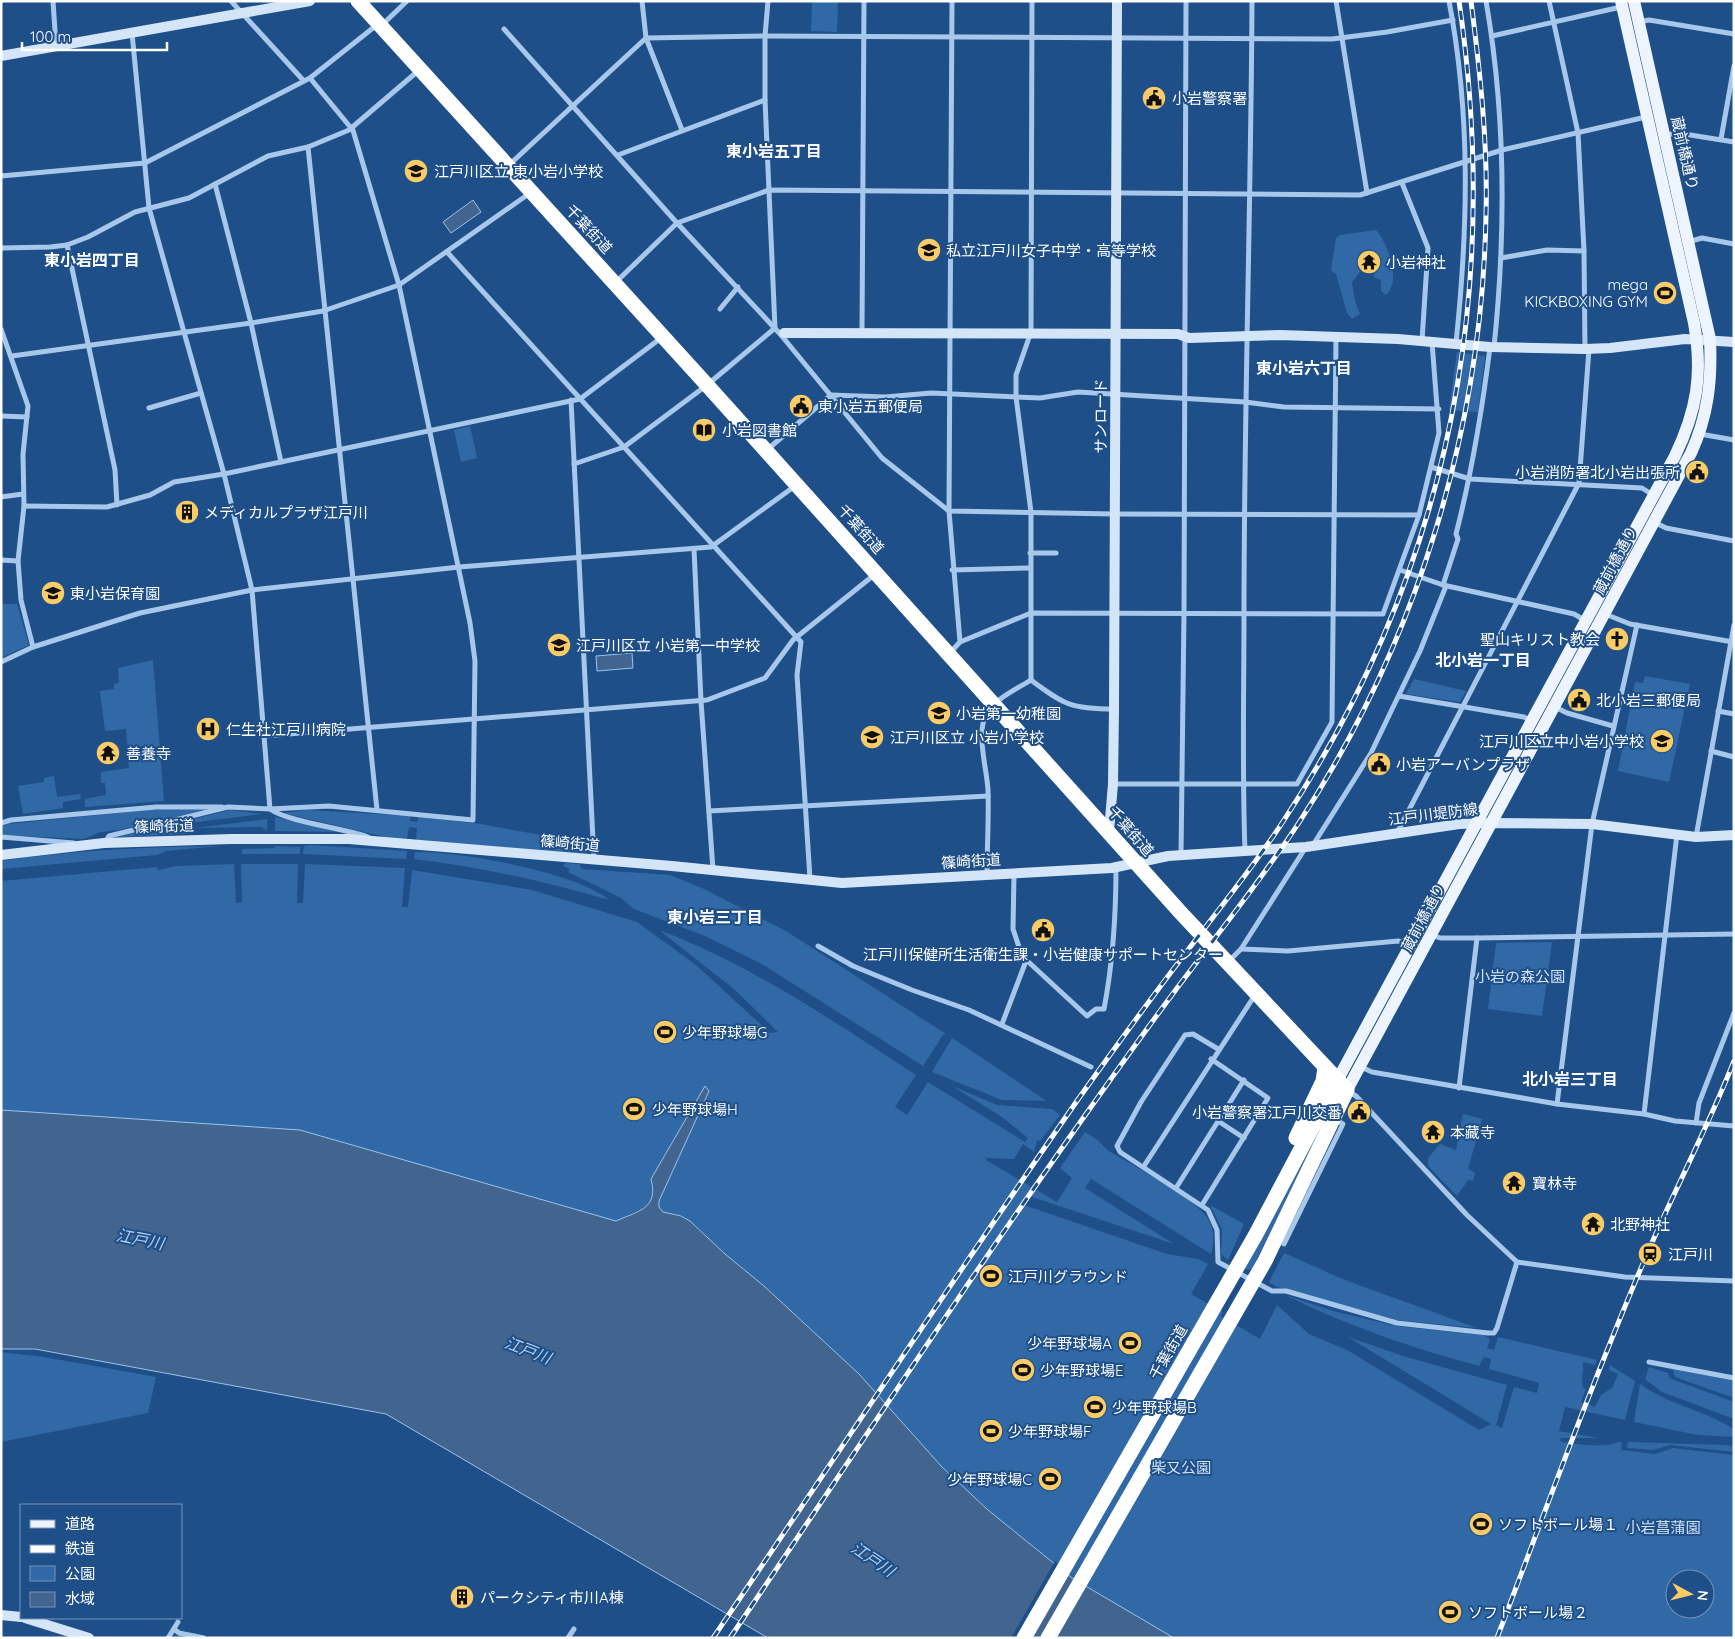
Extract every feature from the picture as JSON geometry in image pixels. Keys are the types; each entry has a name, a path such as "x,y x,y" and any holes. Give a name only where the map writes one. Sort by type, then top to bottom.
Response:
{"highway":[{"name":"千葉街道","path":"358,1 708,384 877,573 954,648 994,704 1255,994 1342,1085 1024,1638"},
{"path":"1255,1236 1266,1199 1323,1081 1325,1068"},
{"path":"1048,1638 1250,1287 1333,1118 1342,1085"}],"main road":[{"path":"1,56 310,1"},
{"name":"サンロード","path":"1109,831 1113,784 1114,709 1117,1"},
{"name":"蔵前橋通り","path":"1342,1085 1360,1067 1654,522 1700,433 1709,394 1710,339 1634,1"},
{"name":"蔵前橋通り","path":"1342,1085 1348,1060 1675,456 1694,410 1698,380 1697,339 1621,4"},
{"path":"778,330 1116,333 1184,335 1189,338 1245,336 1336,337 1427,341 1492,347 1587,349 1697,339 1734,342"},
{"name":"江戸川堤防線","path":"1136,863 1181,856 1309,846 1491,823 1592,824 1696,837 1734,835"},
{"name":"篠崎街道","path":"1,855 104,843 231,839 349,839 842,884 1014,872 1116,868 1136,863"},
{"path":"1,1615 20,1617"},
{"path":"28,1619 89,1638"}],"street":[{"path":"53,1 56,46"},
{"path":"230,1 303,80"},
{"path":"1,176 145,163 310,78 380,25 407,1"},
{"path":"642,1 646,38 682,130"},
{"path":"768,1 764,36 765,100 778,330"},
{"path":"862,332 864,1"},
{"path":"952,1 949,510 954,648 1024,614 1031,613 1383,614 1418,515 1439,433 1439,409 1427,341 1428,248 1402,183"},
{"path":"1031,680 1031,512 1016,397 1016,375 1031,332 1032,1"},
{"path":"1181,856 1184,613 1186,1"},
{"path":"1245,852 1243,783 1244,402 1250,194 1252,1"},
{"path":"1336,1 1367,193"},
{"path":"1449,1 1453,20 1463,109 1466,164 1463,273 1456,343"},
{"path":"1227,963 1241,949 1371,753 1399,696 1444,585 1458,539 1456,534 1482,419 1492,347 1503,223 1502,150 1492,36 1486,1"},
{"path":"1397,834 1579,483 1587,349 1578,133 1549,1"},
{"path":"1492,36 1554,23 1621,4"},
{"path":"508,166 646,38 764,36 1332,39 1342,36 1387,32 1453,20"},
{"path":"1639,22 1649,20 1734,34"},
{"path":"504,29 677,223 778,330 882,458 949,510 1114,514 1418,515"},
{"path":"132,33 149,208 224,474 252,590 270,809"},
{"path":"1721,139 1734,66"},
{"path":"1,248 67,245 88,237 135,212 189,198 268,156 308,147 352,128 420,69"},
{"path":"1,823 11,820 86,812 156,807 270,809 329,806 473,820 476,719 475,662 459,567 400,285 352,128 310,78"},
{"path":"618,155 765,100"},
{"path":"615,283 677,223 769,190 1184,192 1360,195 1466,164 1502,150 1647,117"},
{"path":"1664,136 1678,133 1734,142"},
{"path":"308,147 320,254 323,311 370,728 377,810"},
{"path":"215,184 251,323 281,462"},
{"path":"12,356 251,323 323,311 400,285 531,192"},
{"path":"1688,242 1702,238 1734,244"},
{"path":"67,245 115,470 117,505"},
{"path":"1501,258 1547,250 1584,250"},
{"path":"447,252 801,642 796,675 810,880"},
{"path":"720,309 738,288"},
{"path":"1,328 3,339 12,356 28,406 23,454 24,506 18,561 21,600 33,647"},
{"path":"574,464 624,447 778,330"},
{"path":"24,506 106,508 150,494 174,482 224,474 580,399 663,336"},
{"path":"1113,784 1297,784 1332,722 1336,337"},
{"path":"766,450 831,395 885,397 950,393 1040,398 1078,392 1284,406 1439,409"},
{"path":"149,408 201,393"},
{"path":"571,400 594,860"},
{"path":"1,416 27,417"},
{"path":"1700,433 1734,440"},
{"path":"1431,467 1470,478 1642,488 1654,495"},
{"path":"1,662 33,647 140,613 252,590 459,567 714,546 797,484"},
{"path":"1,497 23,494"},
{"path":"1654,522 1666,528 1734,541"},
{"path":"694,549 701,701 713,871"},
{"path":"1030,553 1056,553"},
{"path":"1,560 18,561"},
{"path":"952,570 1030,568"},
{"path":"1400,570 1444,585 1574,614 1587,621"},
{"path":"264,736 701,701 765,678 797,637 877,573"},
{"path":"1605,613 1637,625 1732,642"},
{"path":"1557,1104 1592,824 1637,625"},
{"path":"1696,837 1734,625"},
{"path":"988,874 988,796 983,722 986,714 994,704 1031,680"},
{"path":"1031,680 1054,698 1080,709 1114,709"},
{"path":"1399,696 1524,717 1532,721"},
{"path":"1554,706 1566,713 1613,726"},
{"path":"1718,711 1734,714"},
{"path":"1711,751 1734,757"},
{"path":"710,811 988,796"},
{"path":"104,843 109,836 228,807"},
{"path":"270,809 281,815 351,831 380,842"},
{"path":"1644,1114 1677,834"},
{"path":"1,837 86,844"},
{"path":"1014,872 1013,929 1022,956 1087,1016 1096,1009 1104,1009 1110,975 1116,913 1116,868"},
{"path":"1432,934 1440,938 1665,933 1734,934"},
{"path":"1459,1088 1477,938"},
{"path":"1241,949 1288,951 1398,941 1411,945"},
{"path":"818,946 853,966 1002,1024 1090,1067"},
{"path":"1002,1024 1026,961"},
{"path":"1144,1166 1211,1059 1255,994"},
{"path":"1696,1124 1699,1103 1734,1013"},
{"path":"1218,1049 1193,1034 1185,1035 1141,1102 1117,1146 1120,1152 1202,1205 1212,1216 1217,1230 1218,1262 1232,1276 1250,1287 1272,1291 1286,1291 1397,1323 1494,1333 1518,1262"},
{"path":"1202,1205 1268,1098 1211,1059"},
{"path":"1348,1060 1372,1072 1459,1088 1557,1104 1644,1114 1696,1124 1734,1126"},
{"path":"1176,1188 1244,1080"},
{"path":"1342,1085 1356,1096 1467,1215 1518,1262 1625,1277 1734,1281"},
{"path":"1284,1244 1343,1124 1333,1118"},
{"path":"1218,1121 1244,1138"},
{"path":"1649,1362 1734,1378"},
{"path":"168,1638 178,1622"},
{"path":"174,1629 179,1633 204,1638"},
{"path":"568,1638 574,1629"}],"green space":[{"path":"812,1 838,1 837,32 811,31"},
{"path":"1376,230 1389,253 1393,272 1391,288 1386,295 1381,291 1381,280 1374,277 1376,256 1373,253 1363,256 1363,268 1352,282 1360,314 1352,319 1347,313 1336,274 1331,270 1336,238 1340,235"},
{"path":"1457,352 1485,356 1478,412 1449,410"},
{"path":"470,426 477,458 461,462 454,430"},
{"path":"1,604 17,604 29,645 1,658"},
{"path":"153,660 164,801 85,807 85,799 106,795 105,783 101,783 101,772 129,768 126,729 105,731 100,691 114,689 114,684 119,683 118,668"},
{"path":"1645,676 1690,684 1669,782 1618,771 1635,682 1643,683"},
{"path":"1414,679 1466,691 1460,702 1406,694"},
{"path":"54,776 57,797 80,794 81,799 63,802 63,808 23,814 18,786 44,782 44,778"},
{"path":"208,809 119,830 100,832 84,839 1,835 1,826 8,824 149,810"},
{"path":"231,810 263,814 189,823 186,834 118,837"},
{"path":"307,810 410,816 410,821 417,822 418,817 481,824 578,842 590,850 586,854 416,840 417,828 409,827 407,839 390,838 283,813"},
{"path":"275,817 340,832 275,831"},
{"path":"267,819 267,831 262,827 195,828"},
{"path":"220,846 166,851 157,855 1,869 1,861 56,854 138,848"},
{"path":"276,846 300,847 300,854 242,854 242,849 274,848"},
{"path":"304,846 407,851 406,859 303,854"},
{"path":"415,852 487,859 545,872 593,890 609,900 512,875 414,859"},
{"path":"565,863 579,864 582,869 670,875 704,889 786,931 946,1034 943,1035 923,1066 762,964 705,936 634,909 621,898 568,872 570,869 563,866"},
{"name":"柴又公園","path":"234,864 236,903 242,902 241,864 298,864 297,903 303,903 305,864 405,868 402,907 408,907 412,870 532,890 637,922 696,965 770,1033 778,1032 734,989 659,930 727,960 791,995 916,1075 895,1107 907,1115 928,1082 1025,1142 1028,1138 1002,1117 952,1086 997,1105 1052,1109 1060,1115 1041,1140 1037,1141 1034,1152 1023,1144 1014,1159 987,1158 986,1160 1057,1202 1072,1178 1060,1168 1085,1132 1099,1141 1107,1150 1189,1200 1200,1209 1209,1221 1213,1239 1211,1254 1091,1179 1085,1188 1174,1244 1026,1195 1024,1205 1167,1254 1198,1259 1208,1264 1191,1294 1223,1312 1221,1316 1260,1339 1277,1305 1309,1334 1347,1350 1479,1430 1491,1424 1348,1337 1406,1357 1507,1385 1496,1425 1502,1428 1514,1387 1537,1393 1539,1383 1489,1369 1491,1359 1484,1357 1479,1366 1429,1352 1356,1326 1285,1295 1333,1311 1396,1326 1483,1335 1490,1339 1487,1348 1494,1350 1498,1337 1597,1360 1595,1365 1583,1362 1582,1385 1586,1389 1581,1402 1595,1407 1601,1395 1612,1388 1618,1374 1609,1370 1610,1365 1635,1381 1625,1420 1565,1407 1559,1431 1599,1438 1561,1438 1560,1441 1594,1445 1622,1442 1621,1450 1655,1454 1673,1448 1734,1455 1734,1638 1174,1638 1072,1578 988,1510 942,1467 859,1374 764,1286 725,1254 690,1221 681,1216 663,1212 659,1207 659,1201 705,1086 651,1179 653,1189 650,1203 645,1208 616,1221 300,1130 1,1110 1,881 157,867 158,870 176,866"},
{"name":"小岩の森公園","path":"1552,942 1542,1016 1488,1009 1496,943"},
{"path":"952,1038 1046,1101 1002,1100 932,1072"},
{"path":"1463,1114 1482,1119 1468,1169 1475,1173 1473,1181 1468,1180 1457,1196 1428,1166 1428,1158 1440,1144 1456,1150"},
{"path":"1328,1115 1252,1269 1247,1270 1245,1267"},
{"path":"1210,1205 1244,1224 1228,1260 1221,1254 1222,1229"},
{"path":"1284,1253 1345,1280 1477,1328 1397,1320 1277,1287 1269,1282"},
{"path":"1,1352 44,1357 156,1377 148,1413 1,1442"},
{"path":"1656,1365 1734,1381 1734,1398 1675,1377 1673,1370"},
{"path":"1649,1367 1668,1373 1669,1378 1734,1402 1734,1419 1662,1392 1645,1379"},
{"path":"1640,1384 1663,1397 1723,1422 1734,1429 1734,1437 1698,1435 1634,1422"},
{"path":"1628,1442 1726,1445 1734,1446 1734,1452 1670,1445 1653,1450 1627,1448"}],"water":[{"path":"473,200 481,212 451,233 443,222"},
{"path":"632,653 633,668 597,671 596,656"},
{"path":"705,1086 709,1091 659,1201 659,1207 663,1212 681,1216 690,1221 725,1254 764,1286 859,1374 942,1467 988,1510 1072,1578 1174,1638 768,1638 386,1414 35,1349 1,1349 1,1110 300,1130 616,1221 645,1208 649,1203 653,1189 651,1179"}],"pier":[{"path":"1055,1561 1069,1573 1031,1638 1011,1638"}],"railway":[{"path":"713,1638 1079,1098 1154,994 1274,835 1340,725 1387,628 1423,529 1449,427 1466,324 1473,218 1471,110 1459,1"},
{"path":"730,1638 951,1309 1041,1179 1150,1024 1246,897 1300,821 1341,752 1378,680 1409,607 1435,531 1456,453 1472,375 1482,295 1486,215 1486,161 1483,108 1471,1"},
{"path":"1497,1638 1627,1301 1734,1061"}],"place":[{"name":"小岩警察署","path":"1154,98"},
{"name":"江戸川区立 東小岩小学校","path":"416,171"},
{"name":"私立江戸川女子中学・高等学校","path":"929,250"},
{"name":"小岩神社","path":"1369,262"},
{"name":"mega KICKBOXING GYM","path":"1665,293"},
{"name":"東小岩五郵便局","path":"801,406"},
{"name":"小岩図書館","path":"704,430"},
{"name":"小岩消防署北小岩出張所","path":"1697,472"},
{"name":"メディカルプラザ江戸川","path":"187,512"},
{"name":"東小岩保育園","path":"53,593"},
{"name":"聖山キリスト教会","path":"1617,639"},
{"name":"江戸川区立 小岩第一中学校","path":"559,645"},
{"name":"北小岩三郵便局","path":"1579,700"},
{"name":"小岩第一幼稚園","path":"939,713"},
{"name":"仁生社江戸川病院","path":"208,729"},
{"name":"江戸川区立 小岩小学校","path":"872,737"},
{"name":"江戸川区立中小岩小学校","path":"1662,741"},
{"name":"善養寺","path":"108,753"},
{"name":"小岩アーバンプラザ","path":"1379,764"},
{"name":"江戸川保健所生活衛生課・小岩健康サポートセンター","path":"1043,930"},
{"name":"少年野球場G","path":"665,1032"},
{"name":"少年野球場H","path":"634,1109"},
{"name":"小岩警察署江戸川交番","path":"1359,1112"},
{"name":"本藏寺","path":"1433,1132"},
{"name":"寶林寺","path":"1514,1183"},
{"name":"北野神社","path":"1593,1224"},
{"name":"江戸川","path":"1650,1254"},
{"name":"江戸川グラウンド","path":"991,1276"},
{"name":"少年野球場A","path":"1130,1343"},
{"name":"少年野球場E","path":"1023,1370"},
{"name":"少年野球場B","path":"1095,1407"},
{"name":"少年野球場F","path":"991,1431"},
{"name":"少年野球場C","path":"1050,1479"},
{"name":"ソフトボール場１","path":"1481,1524"},
{"name":"パークシティ市川A棟","path":"462,1597"},
{"name":"ソフトボール場２","path":"1450,1612"}],"district":[{"name":"東小岩五丁目","path":"774,151"},
{"name":"東小岩四丁目","path":"92,260"},
{"name":"東小岩六丁目","path":"1304,368"},
{"name":"北小岩一丁目","path":"1483,660"},
{"name":"東小岩三丁目","path":"715,917"},
{"name":"北小岩三丁目","path":"1570,1079"}],"park label":[{"name":"小岩菖蒲園","path":"1663,1527"}]}
